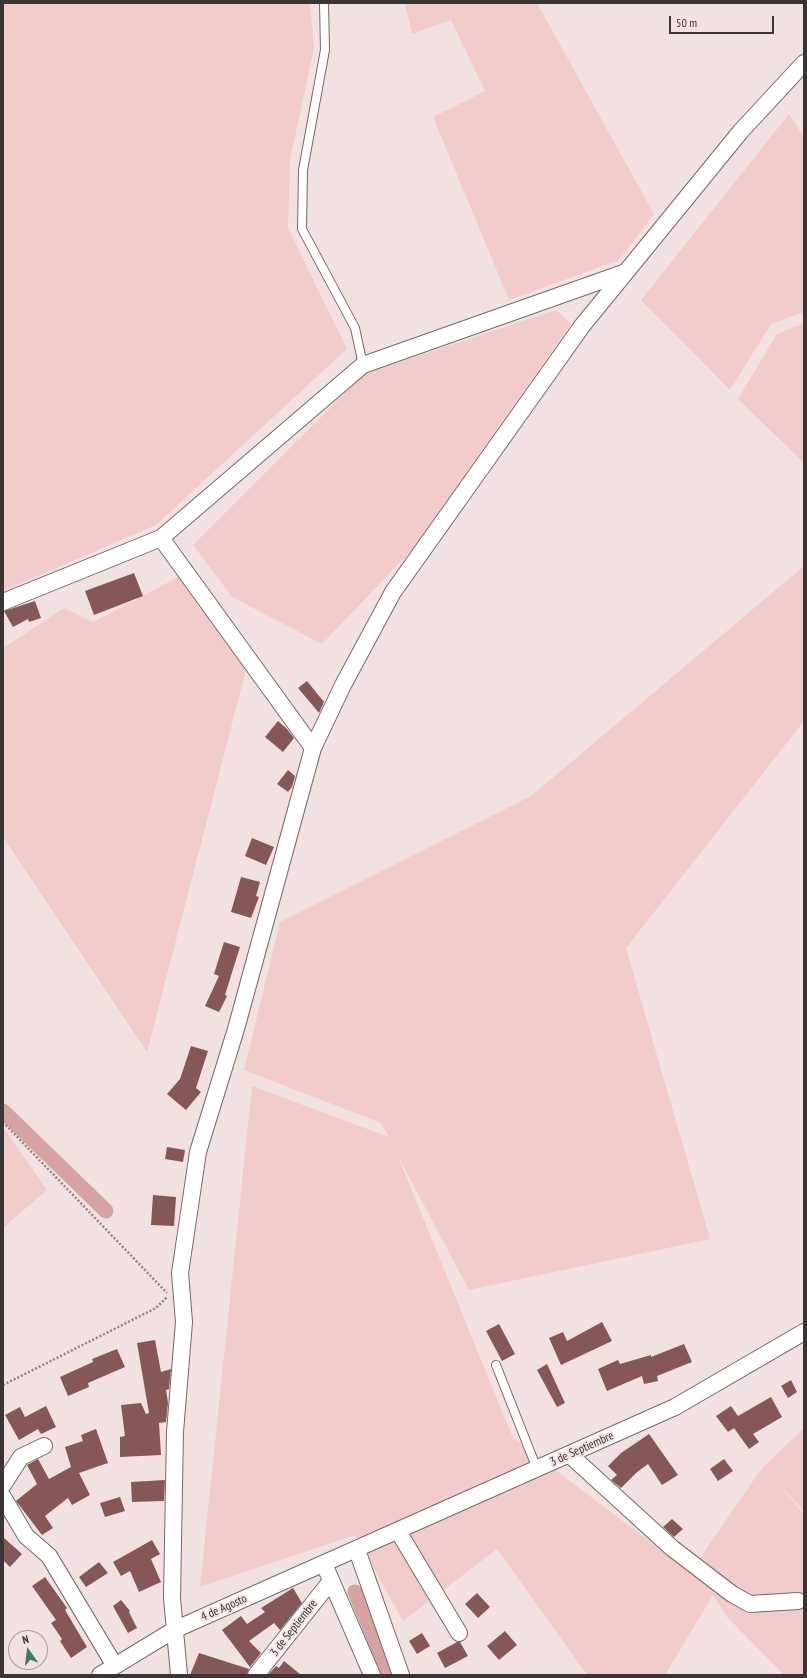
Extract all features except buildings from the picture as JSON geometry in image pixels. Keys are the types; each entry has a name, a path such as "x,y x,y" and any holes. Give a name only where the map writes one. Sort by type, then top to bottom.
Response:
{"street":[{"path":"179,1675 172,1598 175,1432 184,1322 180,1273 198,1152 238,1021 313,748 392,592 582,326 741,131 804,63"},
{"path":"3,602 161,538 363,365 626,272"},
{"path":"161,538 313,748"},
{"name":"3 de Septiembre","path":"355,1551 675,1407 804,1332"},
{"path":"3,1484 21,1457 44,1446"},
{"path":"570,1455 672,1548 732,1594 750,1604 798,1601"},
{"path":"3,1497 26,1536 49,1556 115,1666"},
{"path":"398,1531 458,1633"},
{"path":"355,1551 401,1675"},
{"name":"4 de Agosto","path":"100,1675 174,1630 355,1551"},
{"path":"324,1564 372,1675"},
{"name":"3 de Septiembre","path":"256,1675 331,1581"}],"lane":[{"path":"324,3 325,50 303,170 302,229 355,328 363,365"},
{"path":"496,1365 537,1469"}],"path":[{"path":"3,1122 169,1296 156,1308 3,1385"}],"shaded area":[{"path":"3,3 310,3 314,48 290,160 288,228 347,349 156,525 3,591"},
{"path":"405,3 537,3 654,214 619,260 509,300 433,117 485,91 451,20 412,34"},
{"path":"789,114 804,137 804,312 771,324 730,390 641,300"},
{"path":"556,310 571,324 411,551 322,644 232,597 193,545 364,374"},
{"path":"804,323 804,463 738,399 777,334"},
{"path":"804,566 804,721 626,948 710,1239 469,1290 397,1154 513,1438 706,1584 695,1565 762,1468 804,1428 804,1511 776,1482 804,1514 804,1675 784,1675 727,1617 713,1595 665,1675 587,1675 497,1549 403,1621 355,1535 200,1587 252,1086 389,1137 381,1123 244,1070 280,922 531,796"},
{"path":"184,574 247,666 147,1052 3,837 3,648 64,608 93,622"},
{"path":"3,1127 47,1190 3,1228"}],"waterway":[{"path":"3,1111 106,1211"},
{"path":"355,1592 389,1675"}]}
